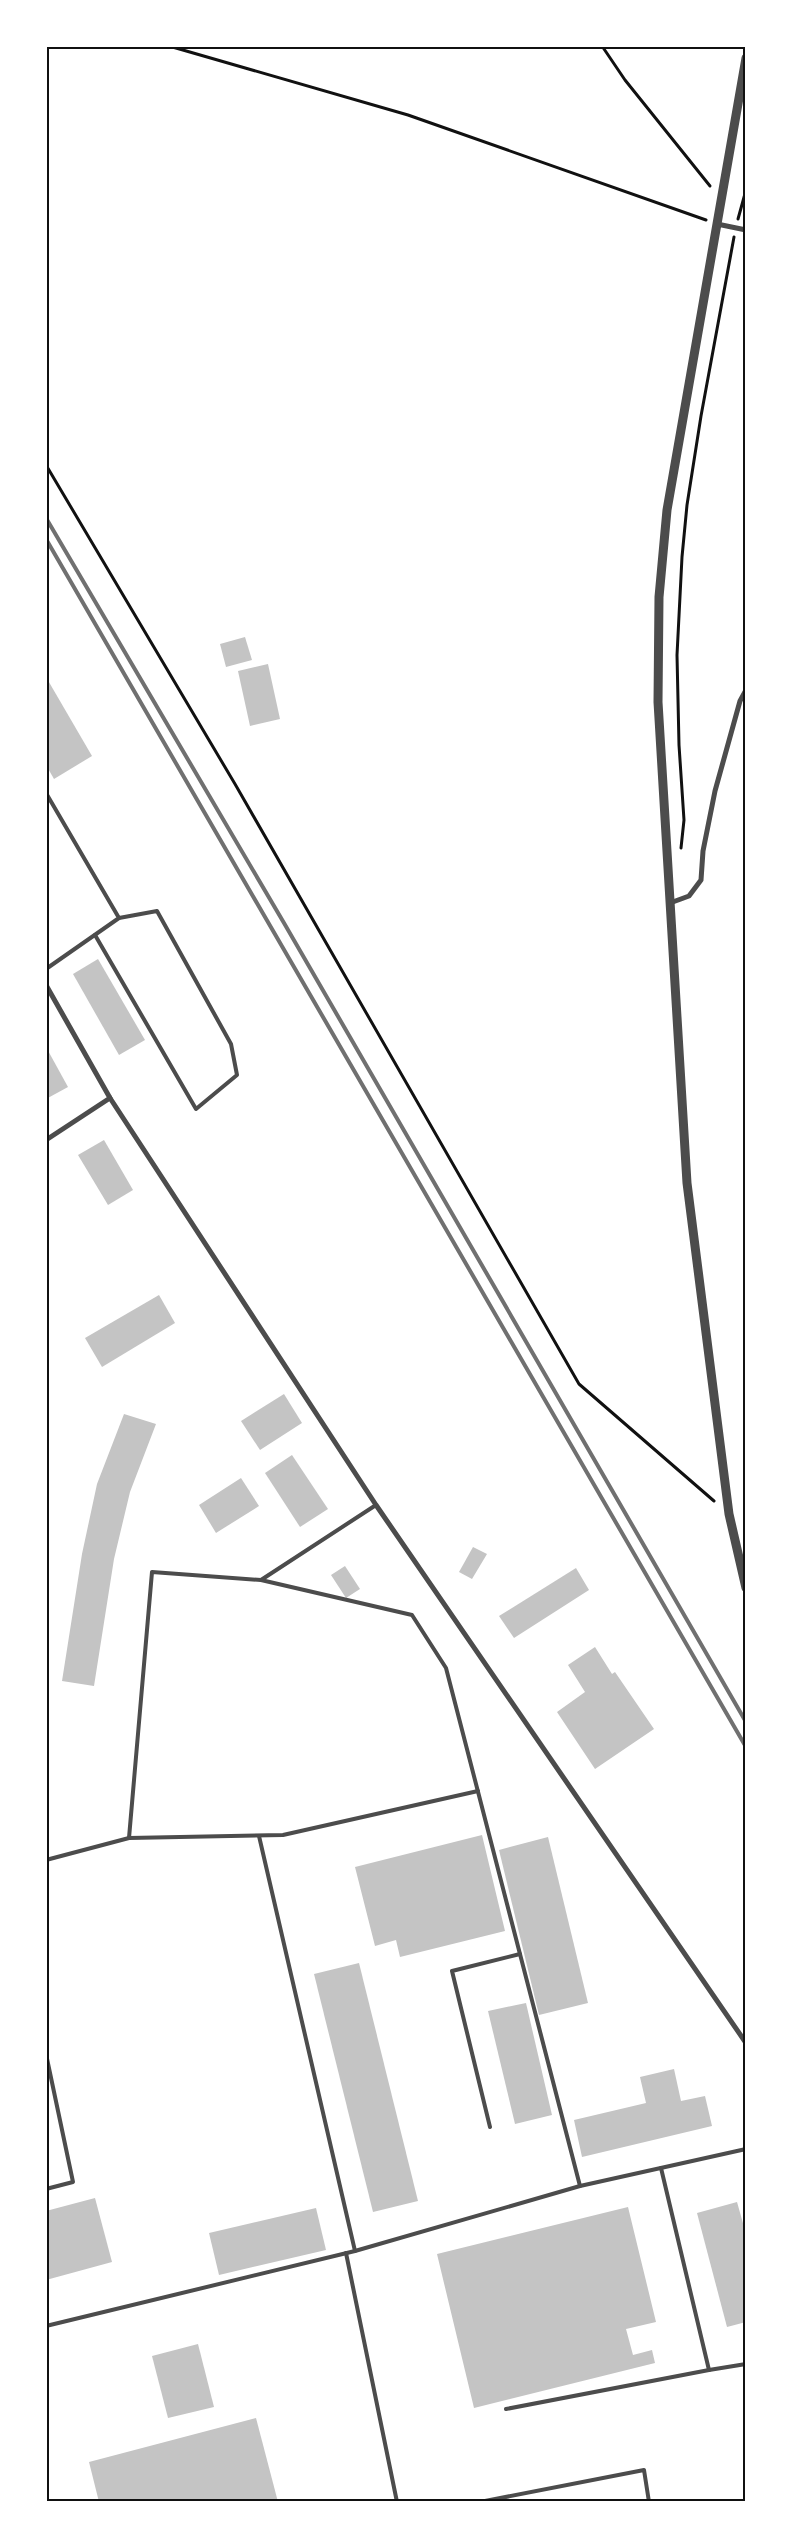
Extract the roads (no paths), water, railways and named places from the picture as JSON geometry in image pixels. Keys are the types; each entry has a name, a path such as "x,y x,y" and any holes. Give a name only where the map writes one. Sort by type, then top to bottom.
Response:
{"street":[{"path":"746,58 667,510 659,597 658,702 686,1183 729,1514 746,1588"},
{"path":"716,224 746,230"},
{"path":"670,902 689,896 701,880 703,851 715,790 740,701 746,690"},
{"path":"46,985 110,1098 376,1505 746,2043"},
{"path":"46,1140 110,1098"}],"lane":[{"path":"46,793 119,918"},
{"path":"46,969 119,918 157,911 231,1044 237,1075 196,1109 95,935"},
{"path":"261,1580 376,1505"},
{"path":"129,1838 152,1572 261,1580 412,1615 446,1668 580,2186"},
{"path":"46,1860 129,1838 282,1835 478,1791"},
{"path":"259,1836 356,2251"},
{"path":"490,2127 452,1970 520,1954"},
{"path":"46,2054 73,2182 46,2189"},
{"path":"46,2326 356,2251 580,2186 746,2148"},
{"path":"660,2168 709,2370"},
{"path":"346,2253 398,2502"},
{"path":"506,2408 746,2364"},
{"path":"480,2502 644,2470 649,2502"}],"railway":[{"path":"46,518 284,923 746,1722"},
{"path":"46,539 746,1747"}]}
